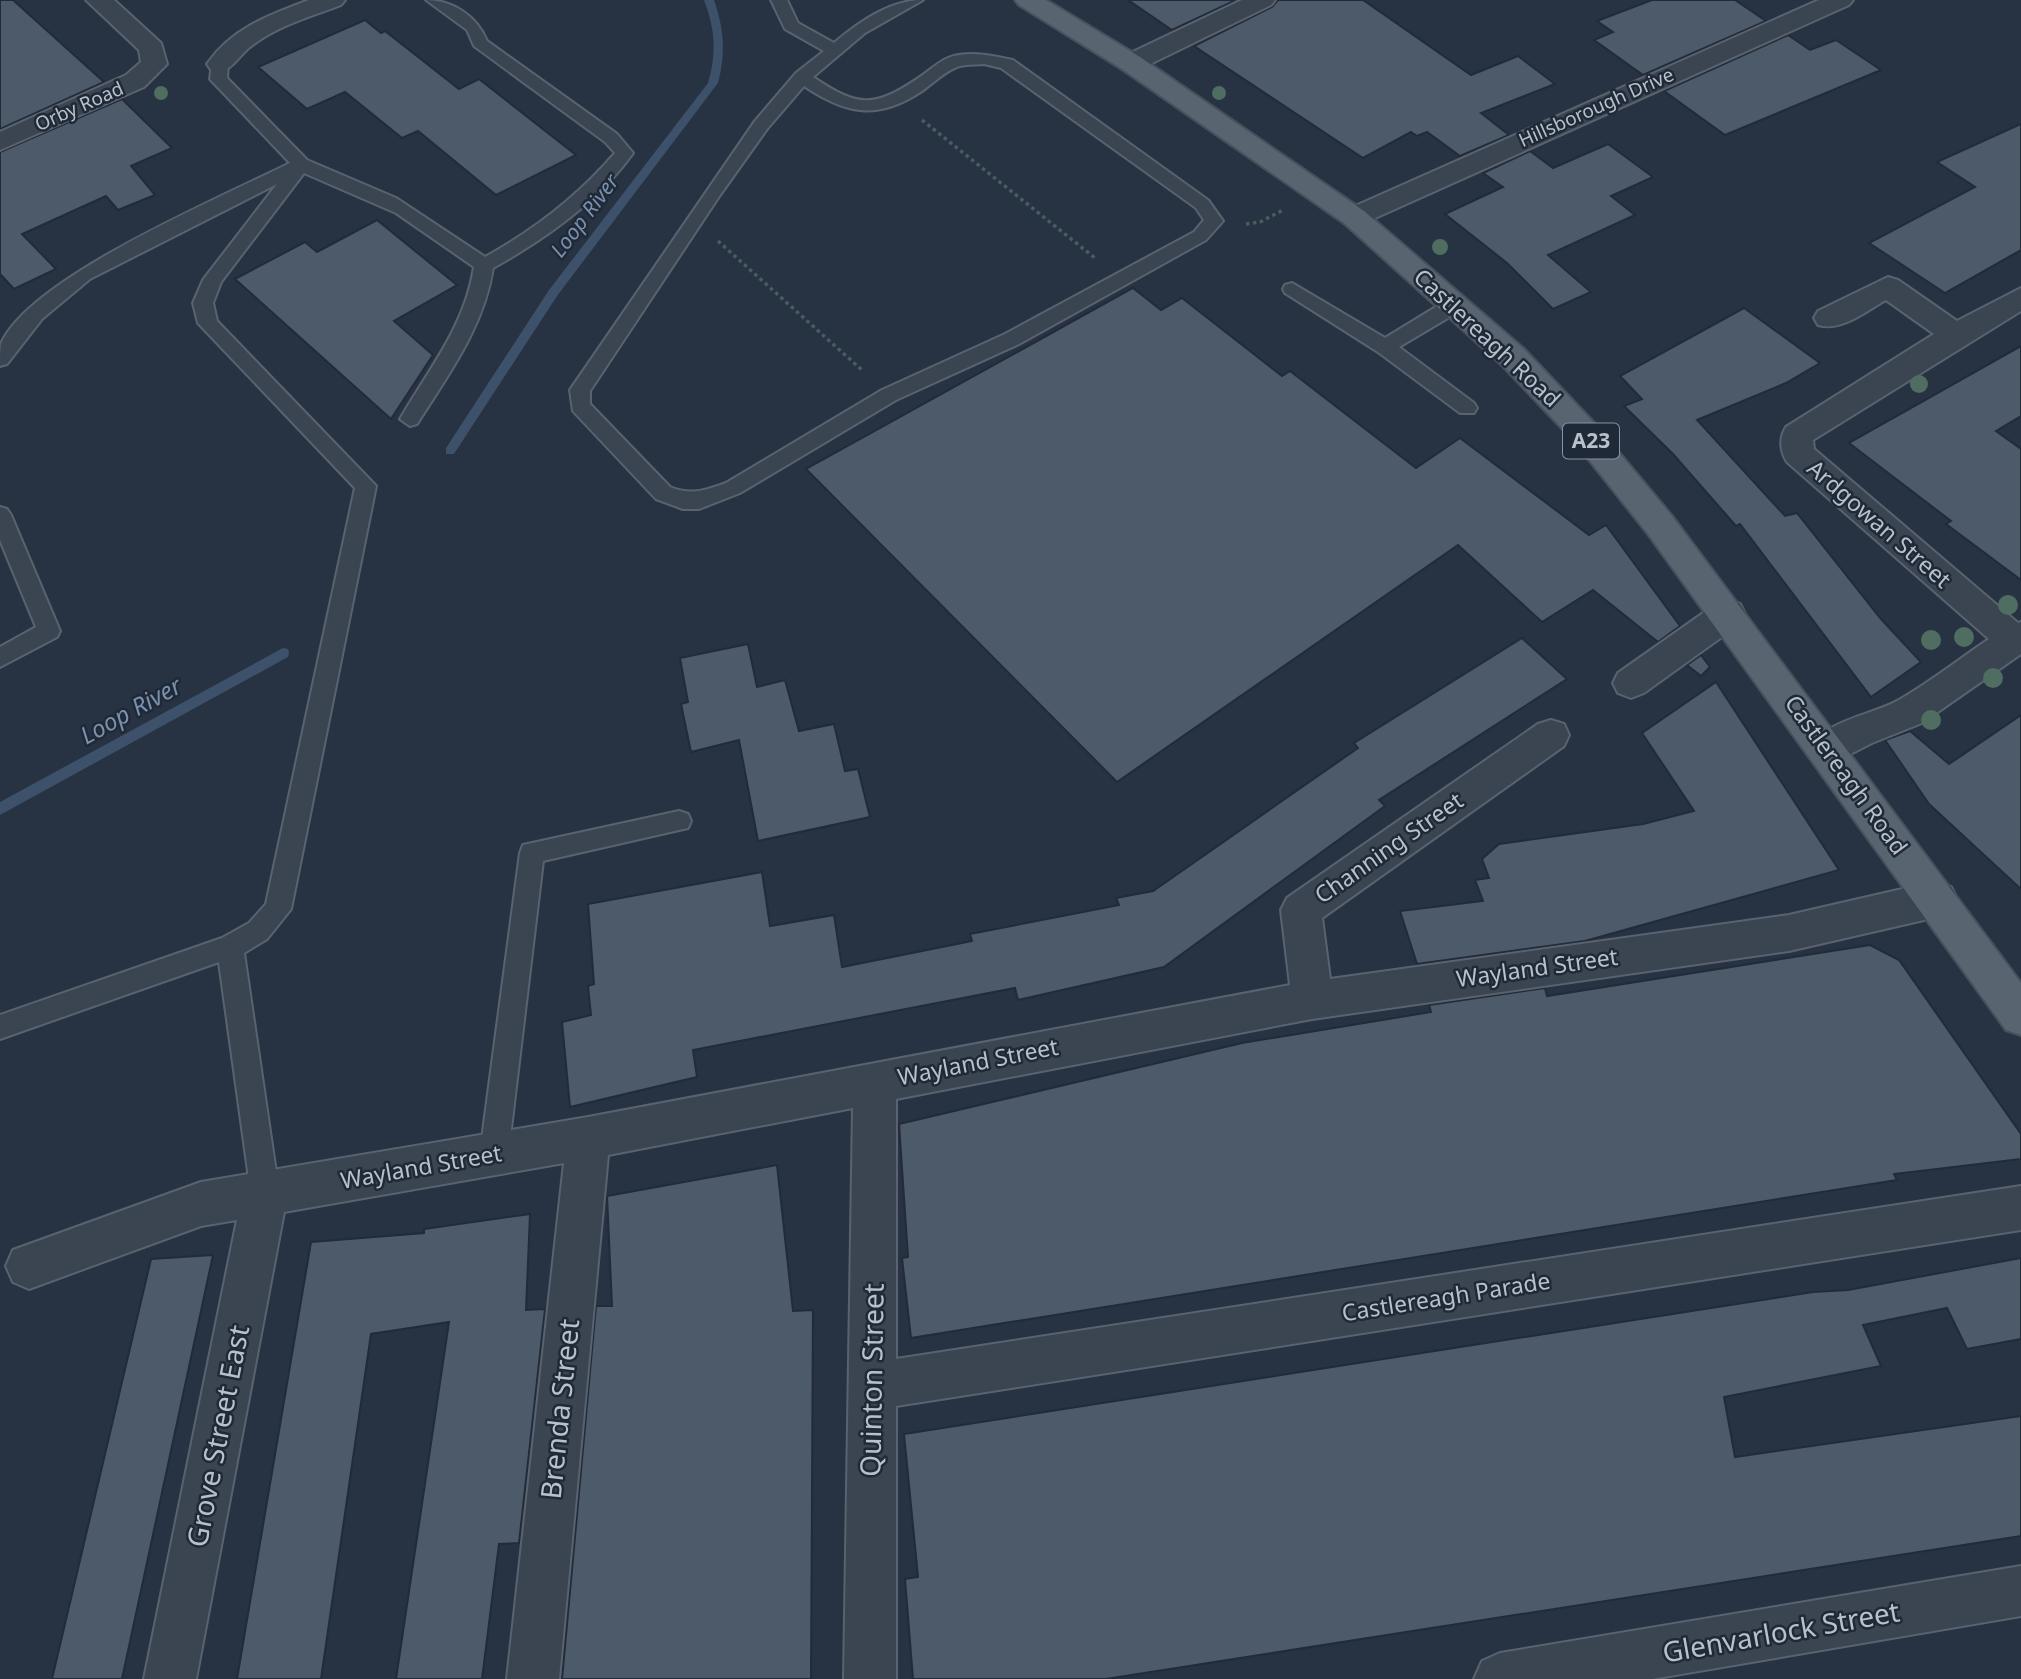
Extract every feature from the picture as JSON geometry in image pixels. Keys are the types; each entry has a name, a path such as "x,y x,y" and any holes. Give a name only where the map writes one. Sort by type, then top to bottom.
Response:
{"main road":[{"name":"Castlereagh Road","path":"1028,0 1131,63 1354,217 1513,357 1585,433 1728,614 2021,1017"}],"street":[{"name":"Orby Road","path":"0,142 135,81 154,64 152,48 99,0"},
{"path":"220,64 235,44 253,32 332,0"},
{"path":"1131,63 1262,0"},
{"name":"Hillsborough Drive","path":"1354,217 1840,0"},
{"path":"1829,318 1888,287 1956,335"},
{"name":"Ardgowan Street","path":"2018,638 1798,454 1797,436 1956,335 2021,298"},
{"path":"1631,683 1728,614"},
{"path":"1827,751 1859,732 1909,712 2018,638"},
{"name":"Channing Street","path":"1312,1000 1301,910 1551,735"},
{"name":"Wayland Street","path":"29,1266 201,1204 588,1138 875,1081 1312,1000 1789,933 1937,900"},
{"name":"Quinton Street","path":"870,1679 875,1081"},
{"name":"Brenda Street","path":"533,1679 588,1138"},
{"name":"Grove Street East","path":"170,1679 265,1194"},
{"name":"Castlereagh Parade","path":"872,1386 2021,1208"},
{"name":"Glenvarlock Street","path":"1500,1679 2021,1591"}],"lane":[{"path":"434,0 474,28 480,43 611,138 624,153 603,177 533,238 484,265"},
{"path":"779,0 791,26 833,49"},
{"path":"802,76 836,100 850,105 874,106 897,100 953,62 984,59 1007,64 1202,204 1214,220 1208,229 1012,339 889,395 733,488 699,501 682,500 663,494 580,406 580,390 694,219 761,125 802,76 859,30 915,0"},
{"path":"220,64 219,79 301,164 328,179 361,188 390,202 484,265"},
{"path":"0,359 35,314 83,275 301,164"},
{"path":"0,1027 230,947 258,931 278,909 366,486 208,323 203,303 212,280 301,164"},
{"path":"410,419 468,324 482,291 484,265"},
{"path":"1293,289 1385,347 1467,408"},
{"path":"1385,347 1455,304"},
{"path":"0,515 49,631 0,659"},
{"path":"494,1154 532,853 679,821"},
{"path":"230,947 265,1194"}],"path":[{"path":"897,100 1121,278"},
{"path":"1208,229 1260,222 1318,191"},
{"path":"694,219 889,395"}],"building":[{"path":"0,0 13,0 104,82 0,129"},
{"path":"1128,0 1236,0 1172,30"},
{"path":"1278,0 1363,0 1471,75 1518,56 1555,84 1481,113 1509,135 1460,156 1427,132 1417,136 1411,132 1363,158 1194,46 1272,7"},
{"path":"1652,0 1735,0 1766,21 1643,75 1594,40 1613,32 1597,21"},
{"path":"365,20 381,33 385,31 459,89 479,79 576,155 496,195 418,131 402,138 345,92 307,109 258,67"},
{"path":"1788,35 1810,50 1836,40 1881,70 1725,135 1664,91"},
{"path":"122,99 172,148 131,166 155,195 118,210 106,196 22,234 56,269 14,289 0,274 0,152"},
{"path":"2021,124 2021,250 1945,293 1869,243 1975,187 1937,162"},
{"path":"1608,144 1653,177 1611,196 1635,215 1548,255 1591,292 1553,309 1507,263 1445,214 1503,187 1483,173 1530,151 1553,168"},
{"path":"377,220 457,285 394,321 433,355 391,419 235,279 305,242 317,252"},
{"path":"1133,288 1161,310 1182,298 1282,376 1290,371 1416,468 1460,438 1589,535 1606,525 1680,626 1658,642 1593,590 1542,622 1458,545 1117,782 806,469"},
{"path":"1744,308 1820,363 1786,383 1697,420 1785,516 1797,513 1881,619 1921,662 1871,697 1740,524 1736,526 1673,454 1624,406 1642,399 1620,376"},
{"path":"2021,346 2021,416 1996,431 2021,449 2021,580 1946,524 1951,521 1849,443"},
{"path":"1522,638 1567,679 1379,800 1385,806 1164,967 1018,1000 1015,988 693,1050 697,1077 570,1107 562,1022 591,1015 588,986 594,984 588,904 762,872 770,926 834,915 842,967 972,941 970,934 1119,905 1116,898 1153,891 1358,748 1354,743"},
{"path":"748,644 757,687 785,680 799,731 834,724 845,771 858,769 870,817 758,841 739,740 691,752 681,704 688,702 680,658"},
{"path":"1701,655 1710,667 1701,676 1687,665"},
{"path":"1716,682 1839,870 1585,941 1417,964 1400,911 1483,901 1475,880 1489,878 1482,859 1499,844 1643,824 1694,811 1642,733"},
{"path":"2021,715 2021,889 1929,804 1885,740 1910,731 1949,764"},
{"path":"1870,945 1899,960 2021,1134 2021,1159 1894,1174 1897,1180 911,1338 902,1258 908,1257 899,1124 1242,1043 1431,1012 1429,1005 1545,988 1547,996"},
{"path":"777,1165 793,1311 813,1310 811,1679 562,1679 596,1306 612,1306 607,1196"},
{"path":"530,1214 526,1310 545,1309 519,1543 499,1544 482,1679 396,1679 449,1322 371,1334 321,1679 237,1679 311,1242 424,1233 424,1229"},
{"path":"213,1255 122,1679 52,1679 151,1259"},
{"path":"2021,1258 2021,1339 1967,1349 1947,1308 1863,1325 1881,1366 1724,1397 1735,1457 2021,1416 2021,1536 1106,1679 913,1679 905,1579 918,1577 904,1434 1813,1292 1848,1290"}],"waterway":[{"name":"Loop River","path":"450,451 553,293 713,83 719,41 709,0"},
{"name":"Loop River","path":"0,809 283,653"}]}
